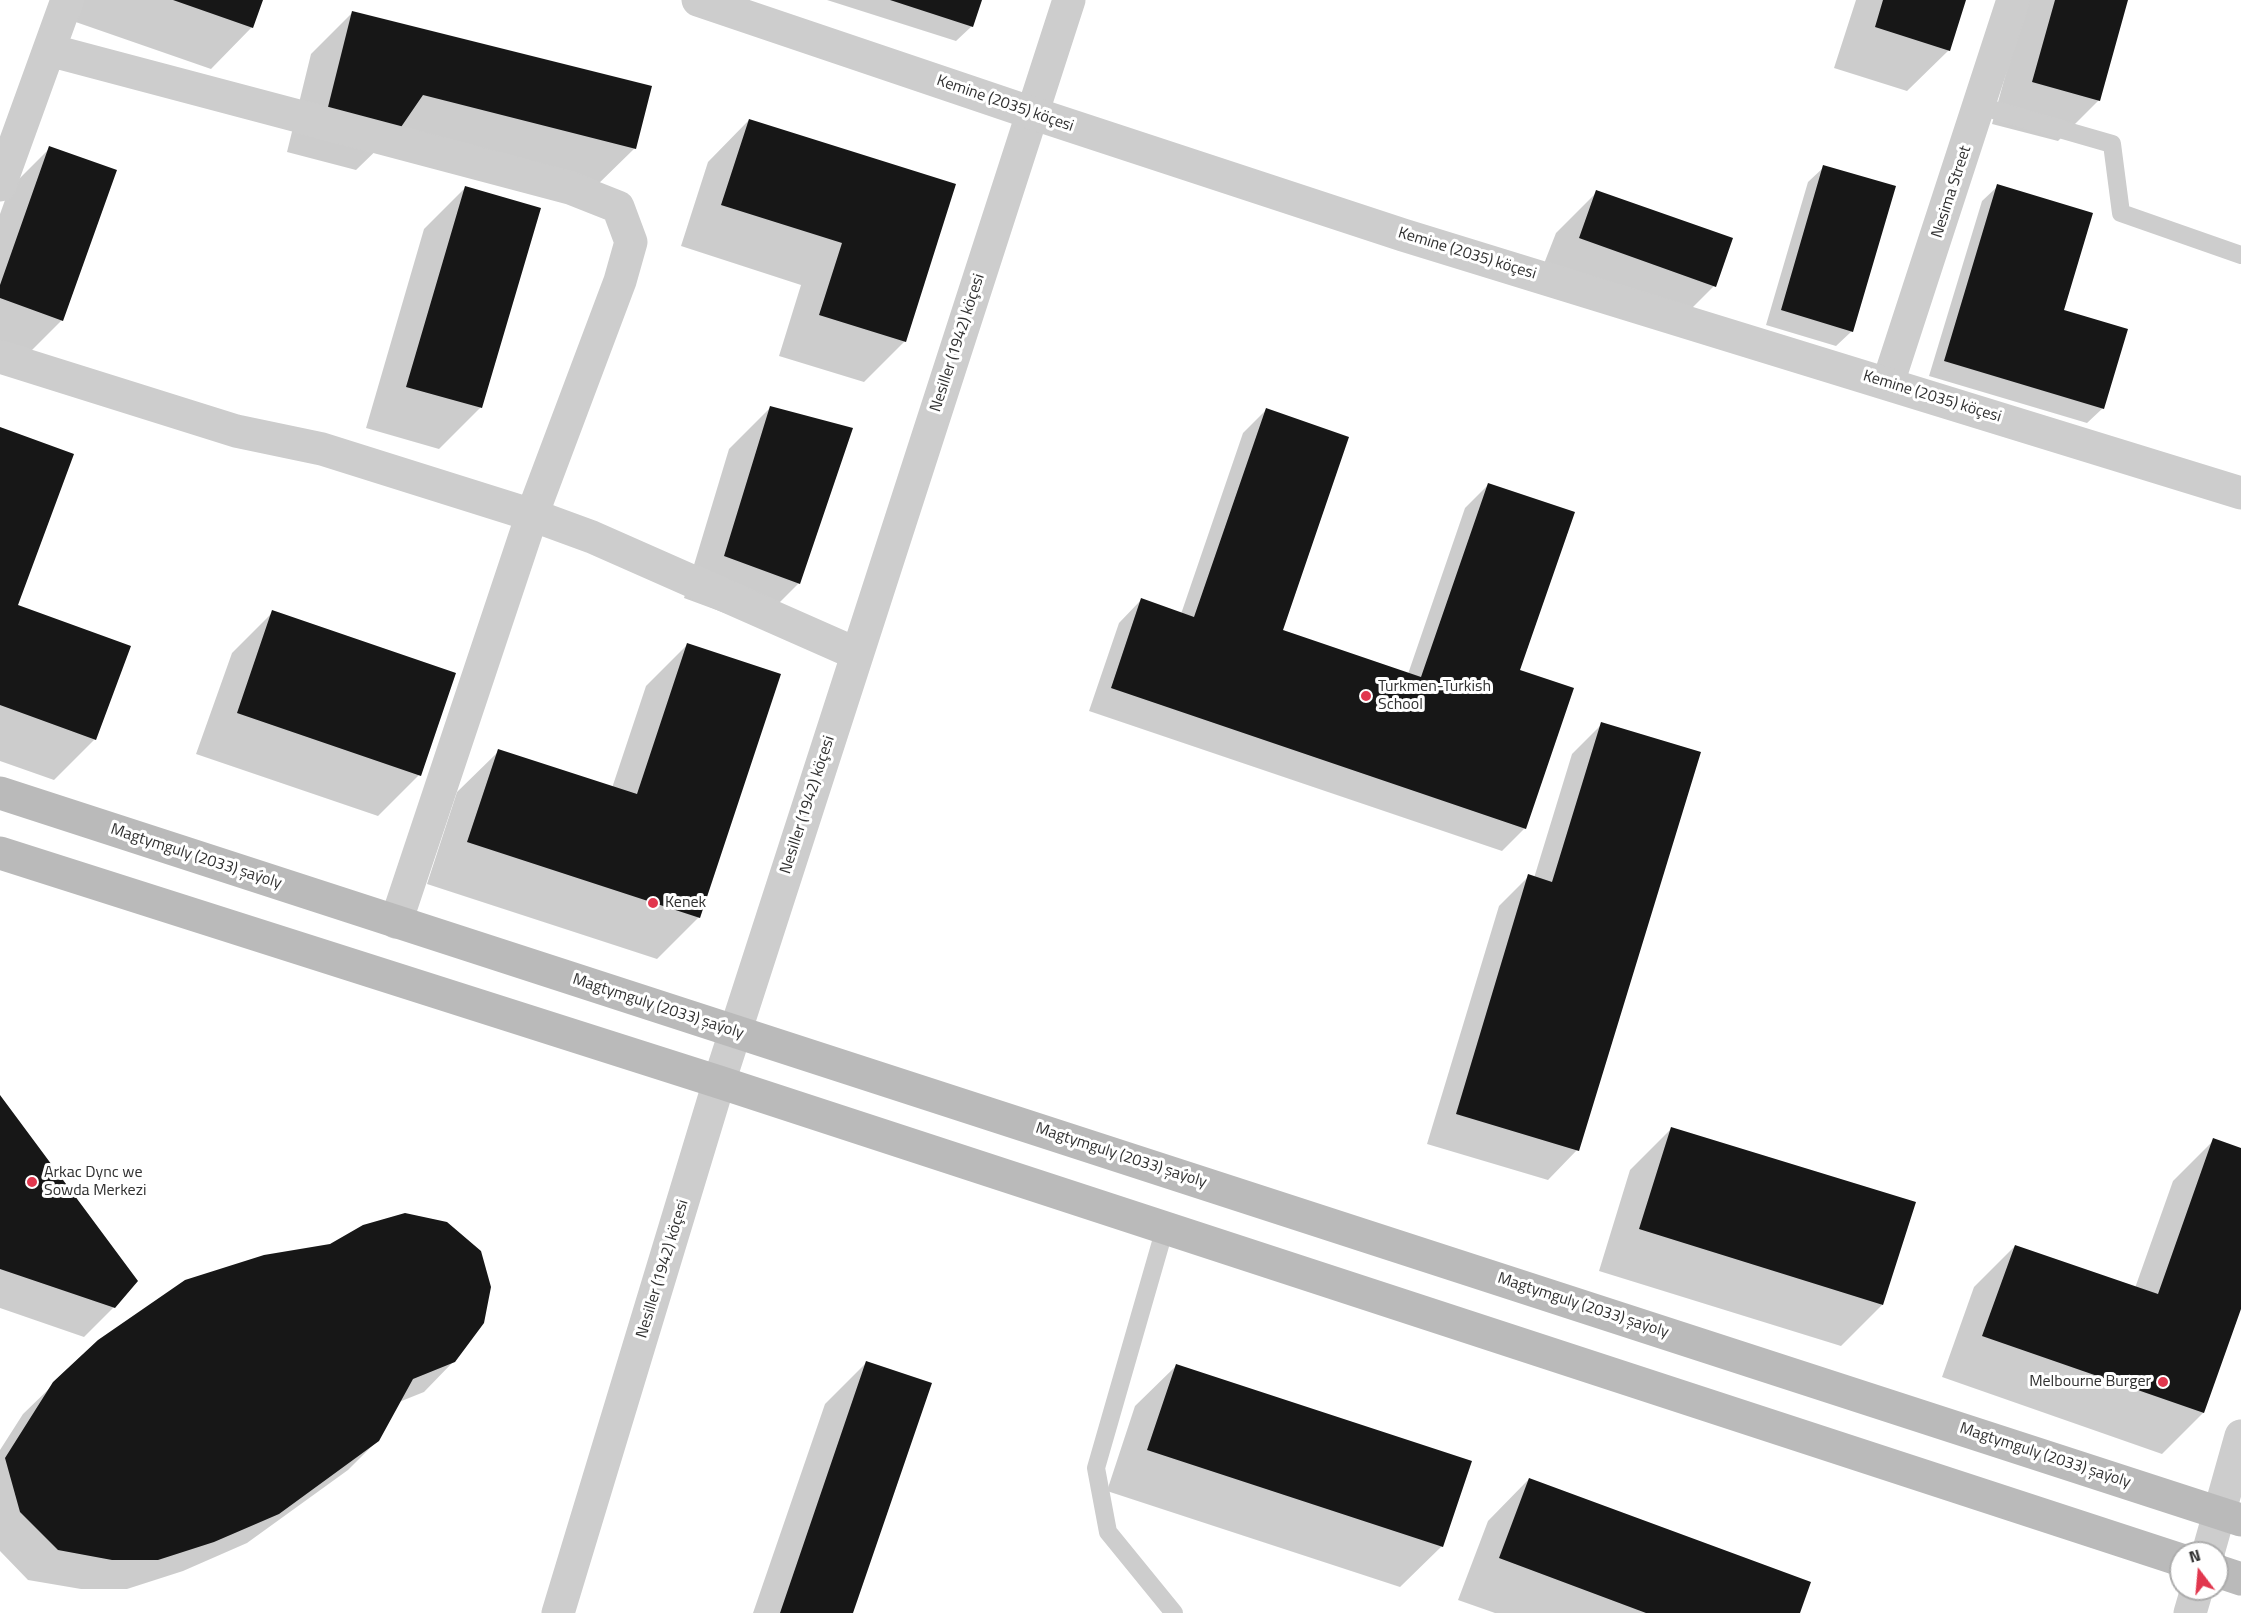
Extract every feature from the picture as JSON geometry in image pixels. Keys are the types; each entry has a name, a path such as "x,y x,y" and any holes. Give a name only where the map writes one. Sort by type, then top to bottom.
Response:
{"main road":[{"name":"Magtymguly (2033) şaýoly","path":"0,793 2230,1516"},
{"path":"0,853 719,1082 2169,1556"}],"street":[{"path":"0,185 67,0"},
{"name":"Kemine (2035) köçesi","path":"698,0 1032,113 1403,234 2241,493"},
{"name":"Nesiller (1942) köçesi","path":"558,1613 719,1082 1069,0"},
{"name":"Nesima Street","path":"1888,383 2013,0"},
{"path":"49,50 570,188 618,207 631,242 620,281 532,515 396,922"},
{"path":"0,357 237,431 322,449 532,515 592,537 857,654"},
{"path":"2215,1541 2230,1516 2241,1436"}],"lane":[{"path":"1980,106 2112,144 2121,213 2241,255"},
{"path":"1165,1228 1096,1468 1108,1532 1174,1613"}],"building":[{"path":"173,0 263,0 253,28"},
{"path":"890,0 982,0 973,27"},
{"path":"1883,0 1966,0 1950,51 1875,27"},
{"path":"2055,0 2128,0 2100,101 2032,82"},
{"path":"352,11 652,86 636,149 423,95 399,130 327,111"},
{"path":"749,119 956,184 906,342 819,315 842,243 721,205"},
{"path":"49,146 117,170 63,321 0,298 0,285"},
{"path":"1823,165 1896,186 1853,332 1781,310"},
{"path":"1997,184 2093,213 2064,310 2128,329 2104,409 1944,361"},
{"path":"465,186 541,208 482,408 406,387"},
{"path":"1596,190 1733,238 1716,287 1579,238"},
{"path":"770,406 853,428 800,584 724,556"},
{"name":"Turkmen-Turkish School","path":"1266,408 1349,437 1283,630 1421,677 1488,483 1575,512 1520,670 1574,688 1526,829 1111,688 1141,598 1194,617"},
{"path":"0,427 74,454 18,605 131,646 96,740 0,705"},
{"path":"272,610 456,673 421,776 237,713"},
{"path":"687,643 781,674 700,918 467,842 498,749 637,794"},
{"path":"1601,722 1701,752 1579,1151 1456,1114 1528,874 1552,882"},
{"name":"Arkac Dync we Sowda Merkezi","path":"0,1095 138,1281 115,1308 0,1269"},
{"path":"1671,1127 1916,1202 1883,1305 1639,1229"},
{"path":"2213,1138 2241,1148 2241,1309 2204,1413 1982,1336 2015,1245 2158,1294"},
{"path":"405,1213 447,1222 481,1251 491,1287 484,1323 455,1362 413,1379 379,1441 279,1514 214,1542 158,1560 112,1560 58,1550 20,1512 5,1458 53,1382 98,1340 185,1280 264,1255 330,1244 363,1225"},
{"path":"866,1361 932,1383 853,1613 780,1613"},
{"path":"1176,1364 1472,1461 1443,1547 1147,1450"},
{"path":"1529,1478 1811,1582 1800,1613 1646,1613 1499,1558"}],"place":[{"name":"Turkmen-Turkish School","path":"1366,696"},
{"name":"Kenek","path":"653,903"},
{"name":"Arkac Dync we Sowda Merkezi","path":"32,1182"},
{"name":"Melbourne Burger","path":"2163,1382"}]}
